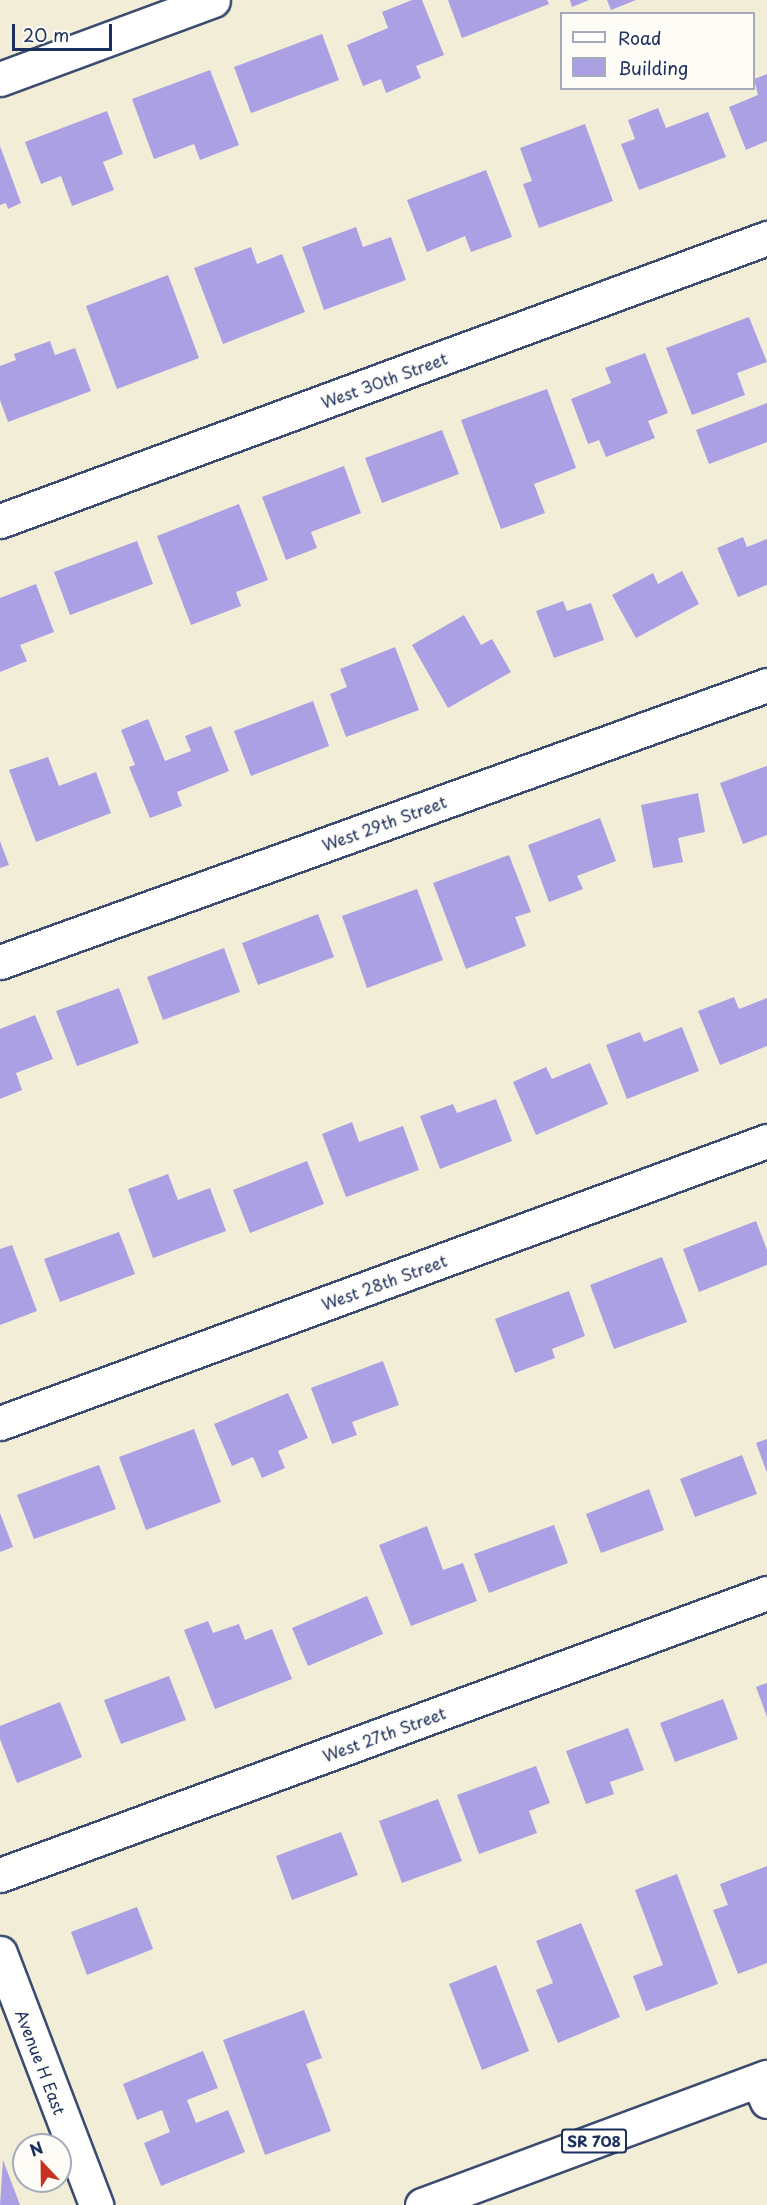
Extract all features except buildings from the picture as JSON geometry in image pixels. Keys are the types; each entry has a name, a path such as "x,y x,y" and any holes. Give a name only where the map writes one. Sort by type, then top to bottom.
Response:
{"street":[{"path":"0,79 213,0"},
{"name":"West 30th Street","path":"0,521 767,238"},
{"name":"West 29th Street","path":"0,962 767,685"},
{"name":"West 28th Street","path":"0,1423 767,1141"},
{"name":"West 27th Street","path":"0,1875 767,1593"},
{"name":"Avenue H East","path":"0,1953 96,2205"},
{"name":"SR 708","path":"422,2205 764,2086"}]}
